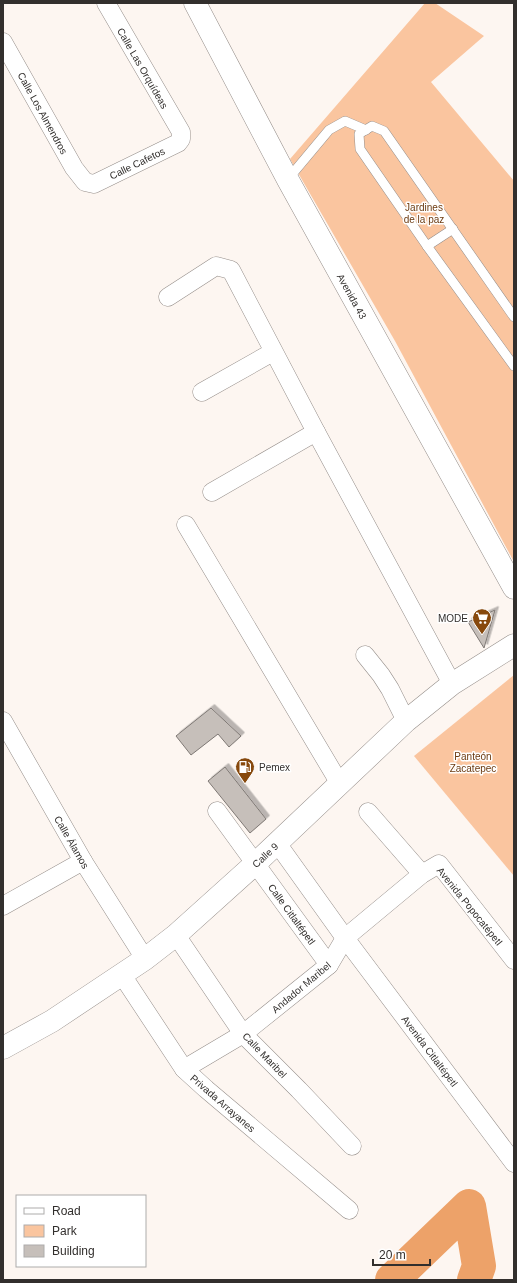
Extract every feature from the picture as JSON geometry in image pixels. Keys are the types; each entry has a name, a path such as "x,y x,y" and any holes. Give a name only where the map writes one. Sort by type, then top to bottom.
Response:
{"main road":[{"name":"Avenida 43","path":"195,3 288,180 514,588"},
{"name":"Calle 9","path":"3,1048 52,1021 122,975 176,936 256,863 406,721 452,684 514,645"}],"street":[{"name":"Calle Las Orquídeas","path":"106,3 180,132"},
{"name":"Calle Los Almendros","path":"4,46 74,168 85,182"},
{"name":"Calle Cafetos","path":"85,182 94,184 178,143 181,139 180,132"},
{"path":"168,297 216,266 231,270 316,432 452,684"},
{"path":"202,392 274,352"},
{"path":"212,492 316,432"},
{"path":"186,525 340,784"},
{"path":"365,655 384,680 406,721"},
{"name":"Calle Álamos","path":"3,721 83,861 145,959"},
{"name":"Calle Citlaltépetl","path":"217,811 329,965"},
{"path":"368,812 422,874"},
{"name":"Avenida Citlaltépetl","path":"277,843 345,938 514,1164"},
{"path":"3,906 83,861"},
{"name":"Avenida Popocatépetl","path":"422,874 439,864 514,960"},
{"name":"Andador Maribel","path":"184,1069 243,1034 329,965 345,938 422,874"},
{"name":"Calle Maribel","path":"176,936 243,1034 352,1146"},
{"name":"Privada Arrayanes","path":"122,975 184,1069 349,1210"}],"lane":[{"path":"288,180 329,130 345,121 366,130"},
{"path":"514,317 384,131 372,126 359,134 360,149 427,246 514,366"},
{"path":"427,246 453,229"}],"green space":[{"name":"Jardines de la paz","path":"425,3 435,3 484,36 431,82 514,181 514,562 395,341 290,159"},
{"name":"Panteón Zacatepec","path":"514,675 514,876 414,756"}],"building":[{"name":"MODE","path":"495,610 484,648 468,622"},
{"path":"211,708 241,736 229,747 218,734 191,755 176,736"},
{"path":"225,767 266,819 250,833 208,781"}],"waterway":[{"path":"392,1280 469,1206 479,1266 474,1280"}],"place":[{"name":"MODE","path":"482,635"},
{"name":"Pemex","path":"245,784"}]}
